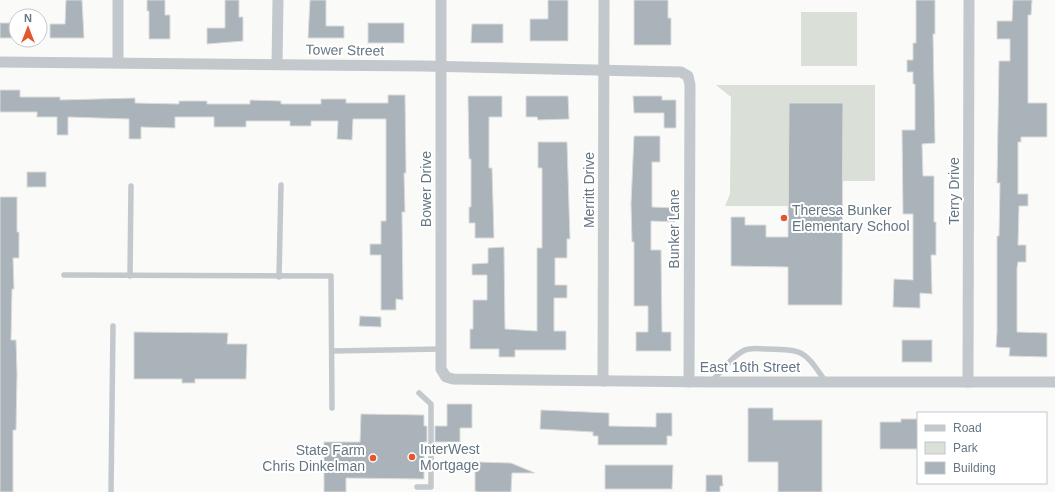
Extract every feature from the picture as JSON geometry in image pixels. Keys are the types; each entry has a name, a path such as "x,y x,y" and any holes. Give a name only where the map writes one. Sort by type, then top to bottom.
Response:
{"street":[{"path":"118,0 118,62"},
{"path":"278,0 278,64"},
{"name":"Bower Drive","path":"441,0 441,369 446,377"},
{"name":"Merritt Drive","path":"603,381 604,0"},
{"name":"Terry Drive","path":"968,382 969,0"},
{"name":"Tower Street","path":"0,62 441,66 681,72 688,76"},
{"name":"Bunker Lane","path":"688,76 690,85 689,382"},
{"name":"East 16th Street","path":"446,377 453,379 689,382 1055,382"}],"lane":[{"path":"279,277 281,185"},
{"path":"130,276 131,186"},
{"path":"64,275 331,276 332,408"},
{"path":"111,492 113,326"},
{"path":"712,382 736,356 742,351 750,349 792,350 801,352 810,360 826,382"},
{"path":"332,352 441,350"},
{"path":"417,487 431,487 431,404 419,392"}],"green space":[{"path":"801,12 857,12 857,66 801,66"},
{"path":"716,85 875,85 875,181 843,181 843,103 789,103 788,206 725,206 730,194 731,97"}],"building":[{"path":"66,0 82,0 84,38 50,38 50,24 65,24"},
{"path":"147,0 165,0 165,15 170,15 170,39 149,39 149,11 147,11"},
{"path":"225,0 239,0 239,17 243,17 243,41 207,44 207,28 225,28"},
{"path":"310,0 326,0 326,26 344,26 344,38 308,38"},
{"path":"548,0 568,0 568,41 530,41 530,19 548,19"},
{"path":"634,0 668,0 668,18 671,18 671,45 634,45"},
{"path":"916,0 935,0 935,34 933,34 935,143 922,144 923,176 934,176 936,255 931,255 932,294 920,293 920,308 893,307 894,279 913,280 913,214 903,214 902,130 915,130 915,84 913,84 913,72 907,72 907,60 913,60 913,43 916,43"},
{"path":"1013,0 1032,0 1031,15 1028,15 1028,103 1047,103 1047,137 1021,137 1021,142 1018,142 1018,194 1028,194 1028,206 1019,206 1018,245 1026,245 1026,262 1018,262 1017,268 1017,332 1047,333 1047,357 1009,356 1010,348 996,347 997,236 999,236 1000,183 997,183 999,61 1010,61 1010,39 997,39 997,21 1012,21"},
{"path":"0,23 8,23 8,38 0,38"},
{"path":"368,23 404,23 404,43 368,43"},
{"path":"472,24 503,24 503,43 471,43"},
{"path":"0,90 20,90 20,97 60,97 60,100 135,98 135,103 179,104 179,101 207,101 207,104 250,104 250,100 281,101 281,104 321,104 321,99 346,99 346,103 388,103 388,95 405,95 405,212 402,212 403,300 396,299 396,310 381,310 381,255 370,255 370,244 381,244 381,221 386,221 386,119 353,119 352,140 337,139 338,121 311,121 311,126 290,126 290,121 246,121 246,127 214,127 214,117 175,117 175,128 141,127 141,139 129,139 129,119 68,117 68,135 57,135 57,117 37,117 37,112 0,112"},
{"path":"468,96 502,96 502,117 489,117 489,168 492,168 494,238 475,238 475,223 469,223 469,207 471,207 471,159 469,159"},
{"path":"526,96 568,96 569,119 538,120 537,117 526,117"},
{"path":"633,96 662,96 662,100 676,100 676,128 664,128 664,113 634,113"},
{"path":"789,103 843,103 842,305 788,305 788,267 731,266 731,217 745,217 745,225 766,225 766,237 788,237"},
{"path":"634,136 660,136 660,162 652,162 652,207 675,208 675,222 651,221 651,250 661,250 662,332 671,332 671,351 636,351 636,332 648,332 648,306 634,306 634,242 632,242 631,204"},
{"path":"538,142 567,142 570,239 567,239 567,258 555,258 555,285 567,285 567,298 554,298 554,331 566,331 566,350 515,350 515,357 499,357 499,349 470,349 470,329 473,329 473,300 487,300 487,275 472,275 472,264 488,263 488,248 504,247 505,329 537,331 537,248 542,248 542,168 538,168"},
{"path":"27,172 46,172 46,187 27,187"},
{"path":"0,197 17,197 17,232 19,232 19,258 13,258 14,289 12,289 11,340 16,340 17,374 16,430 13,430 13,492 0,492"},
{"path":"360,316 381,317 381,327 359,326"},
{"path":"134,332 228,333 227,344 247,344 246,379 195,379 195,383 182,383 182,379 134,379"},
{"path":"902,340 932,340 932,362 902,362"},
{"path":"447,404 472,404 472,428 460,428 460,442 435,442 435,426 447,426"},
{"path":"748,408 773,408 773,420 822,420 822,492 778,492 778,462 748,462"},
{"path":"541,410 609,413 609,426 656,427 656,413 672,413 672,436 667,436 667,445 598,445 598,436 593,436 593,432 540,429"},
{"path":"361,414 424,415 424,426 427,426 427,442 424,442 424,479 346,478 346,492 324,492 324,442 360,442"},
{"path":"901,419 917,419 917,449 880,449 880,422 901,422"},
{"path":"478,462 511,463 535,473 512,473 511,492 478,492 475,491 475,470 478,470"},
{"path":"605,465 673,465 672,489 605,489"},
{"path":"706,475 722,475 723,486 720,486 720,492 706,492"}],"place":[{"name":"Theresa Bunker Elementary School","path":"784,218"},
{"name":"InterWest Mortgage","path":"412,457"},
{"name":"State Farm Chris Dinkelman","path":"373,458"}]}
